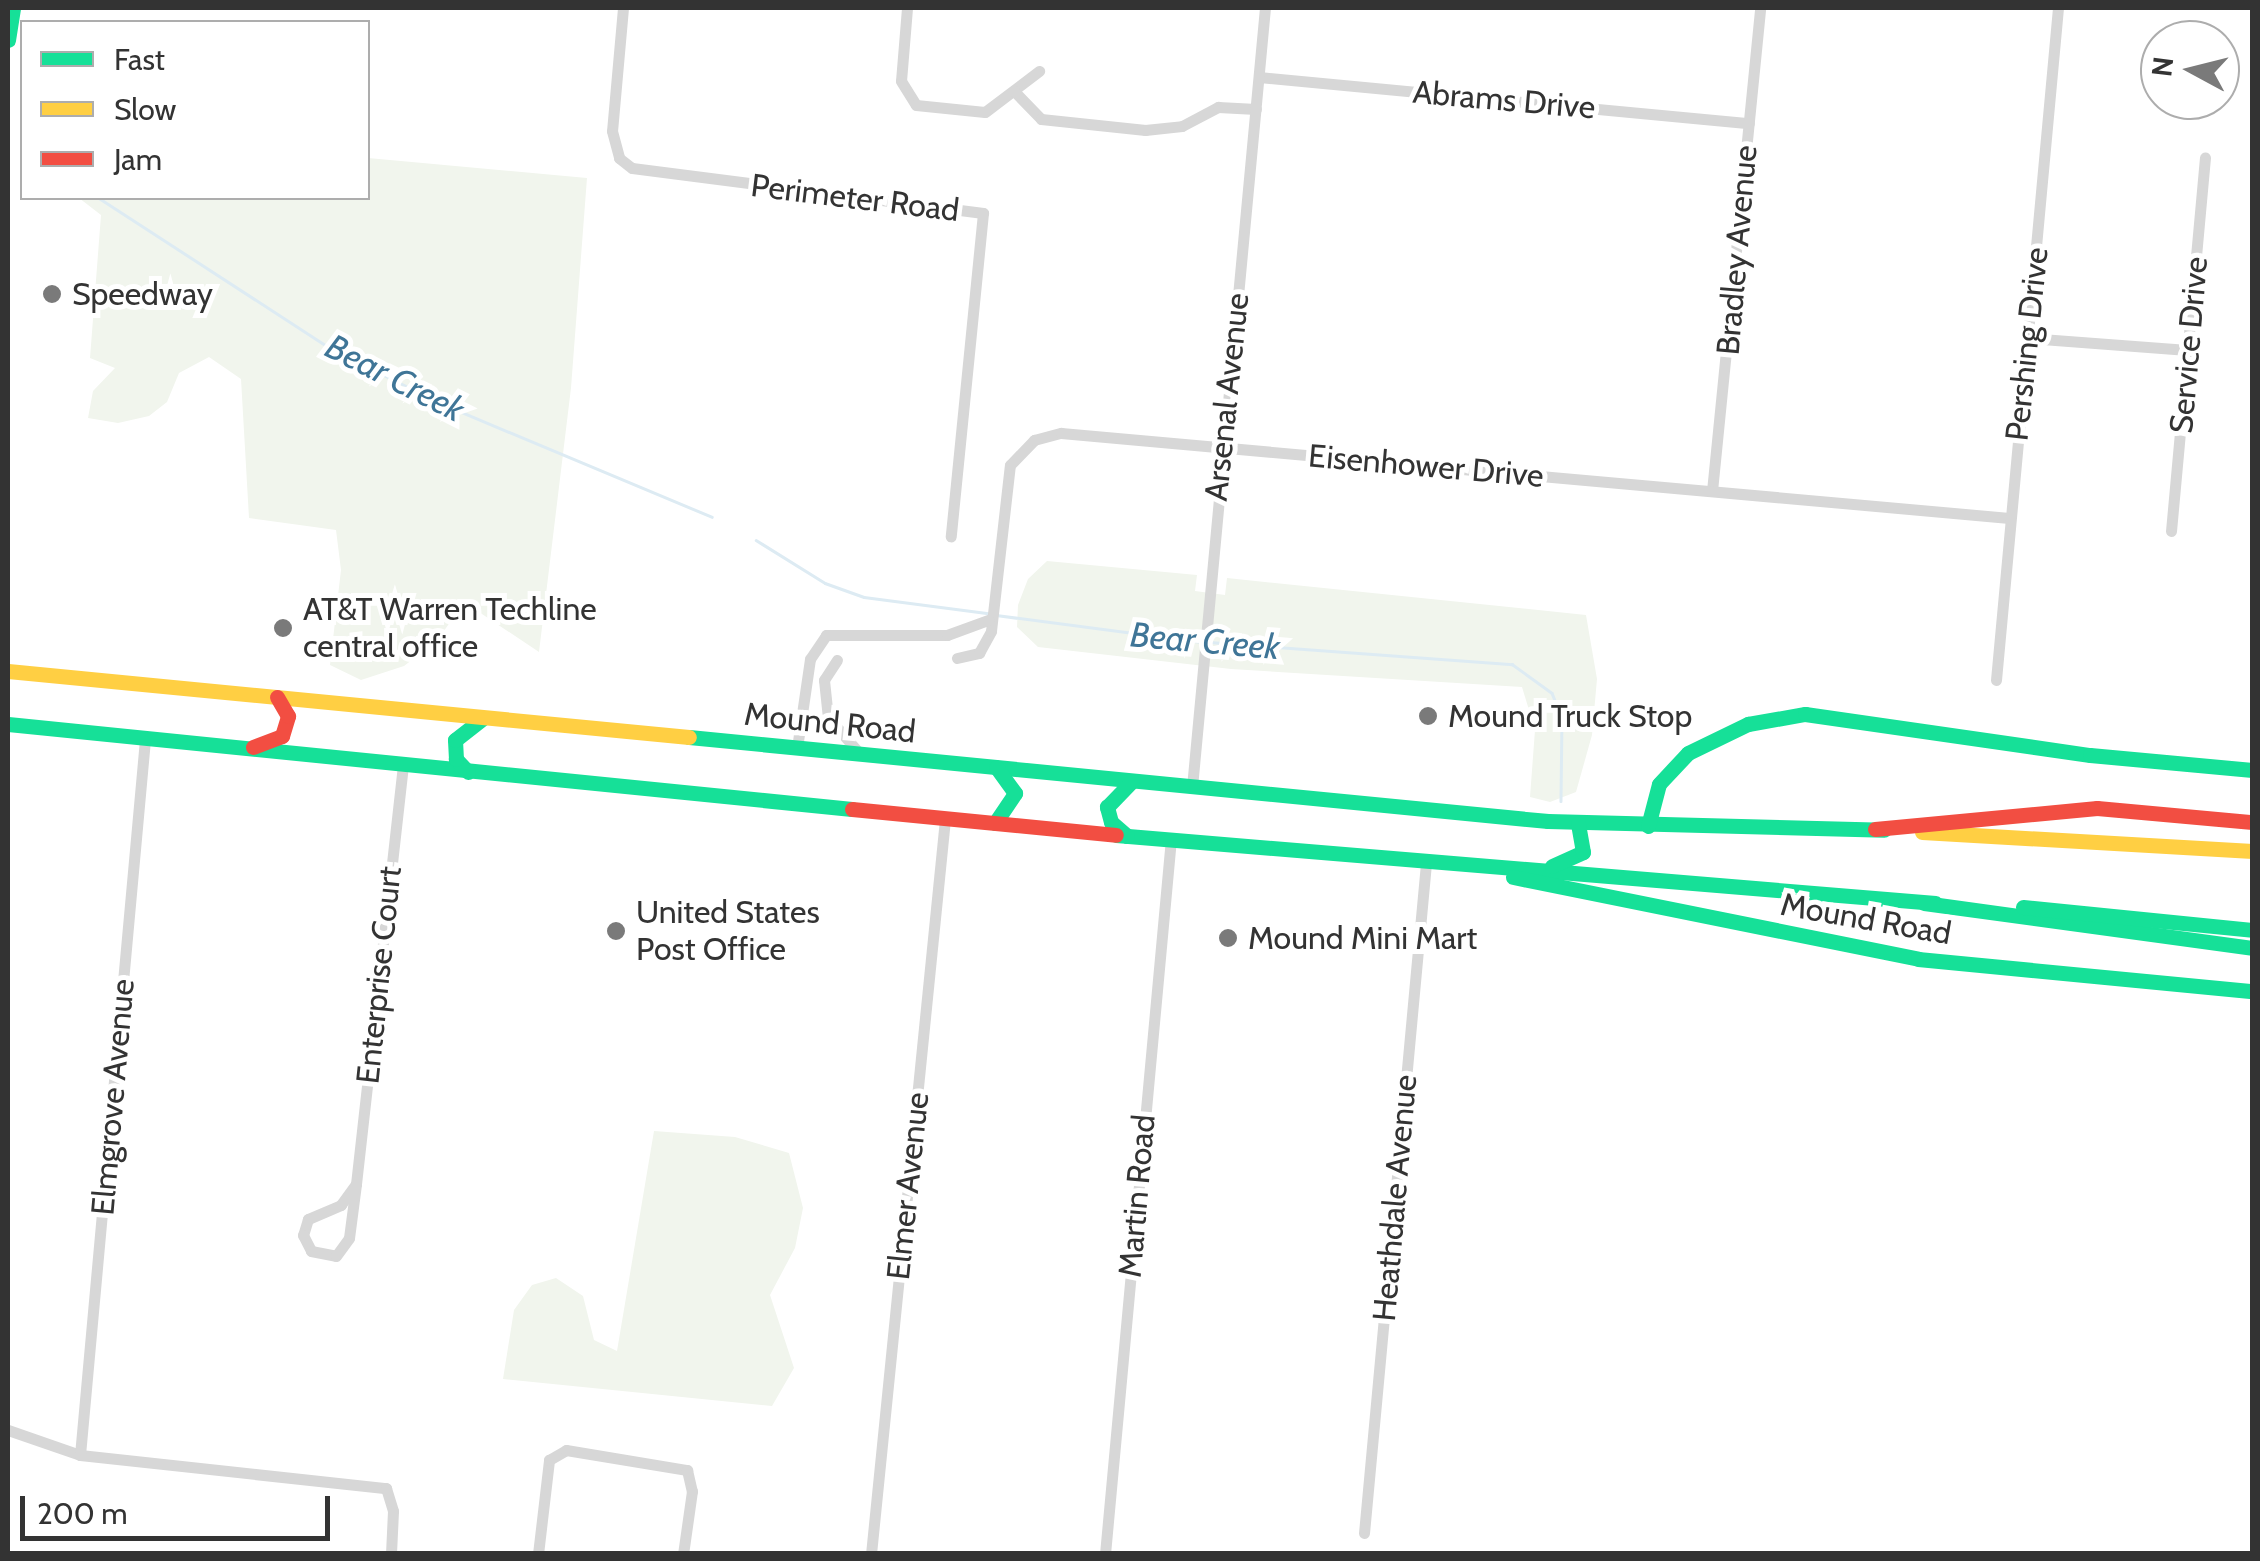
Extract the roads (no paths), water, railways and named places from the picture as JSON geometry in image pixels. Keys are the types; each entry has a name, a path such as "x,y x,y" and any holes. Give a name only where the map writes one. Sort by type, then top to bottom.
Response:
{"main road":[{"path":"8,40 14,8"},
{"name":"Mound Road","path":"8,670 1578,823 1874,829 2252,851"},
{"path":"239,750 282,736 288,716 277,697"},
{"path":"1648,826 1658,784 1688,753 1748,724 1804,714 2090,755 2252,770"},
{"path":"468,772 456,759 455,740 484,718"},
{"name":"Mound Road","path":"8,724 239,750 1426,864 2252,930"},
{"path":"995,822 1016,793 996,767"},
{"path":"1128,836 1111,822 1107,808 1132,780"},
{"path":"1874,829 2097,808 2252,822"},
{"path":"1508,870 1579,859 1585,839 1578,823"},
{"name":"Mound Road","path":"1475,867 1918,959 2252,991"},
{"path":"1924,903 2252,948"}],"street":[{"name":"Perimeter Road","path":"623,8 612,130 615,150 632,168 983,214 951,536"},
{"path":"908,8 901,81 912,103 982,112 1039,71"},
{"name":"Arsenal Avenue","path":"1192,787 1265,8"},
{"name":"Bradley Avenue","path":"1712,491 1760,8"},
{"name":"Pershing Drive","path":"1996,680 2058,8"},
{"name":"Abrams Drive","path":"1259,78 1749,123"},
{"path":"1014,91 1041,119 1145,130 1182,126 1218,108 1256,109"},
{"name":"Service Drive","path":"2172,532 2206,158"},
{"path":"2027,338 2188,350"},
{"name":"Eisenhower Drive","path":"957,658 984,647 1006,477 1016,455 1034,440 1072,432 2009,518"},
{"path":"797,748 810,659 826,635 948,635 988,620"},
{"path":"837,660 824,680 828,718 860,754"},
{"name":"Elmgrove Avenue","path":"80,1455 146,740"},
{"name":"Enterprise Court","path":"356,1184 341,1205 308,1219 303,1234 312,1251 330,1256 344,1250 356,1184 403,766"},
{"name":"Elmer Avenue","path":"871,1554 945,819"},
{"name":"Martin Road","path":"1105,1554 1170,839"},
{"name":"Heathdale Avenue","path":"1364,1533 1426,864"},
{"path":"8,1430 80,1455 386,1488 393,1511 391,1554"},
{"path":"538,1554 550,1454 566,1450 682,1465 692,1490 683,1554"}],"waterway":[{"name":"Bear Creek","path":"102,200 333,350 447,406 712,517"},
{"name":"Bear Creek","path":"756,540 825,583 864,597 988,613"},
{"name":"Bear Creek","path":"996,615 1201,642"},
{"name":"Bear Creek","path":"1209,642 1512,664 1552,693 1562,718 1561,801"}],"place":[{"name":"Speedway","path":"52,294"},
{"name":"AT&T Warren Techline central office","path":"283,628"},
{"name":"Mound Truck Stop","path":"1428,716"},
{"name":"United States Post Office","path":"616,931"},
{"name":"Mound Mini Mart","path":"1228,938"}]}
